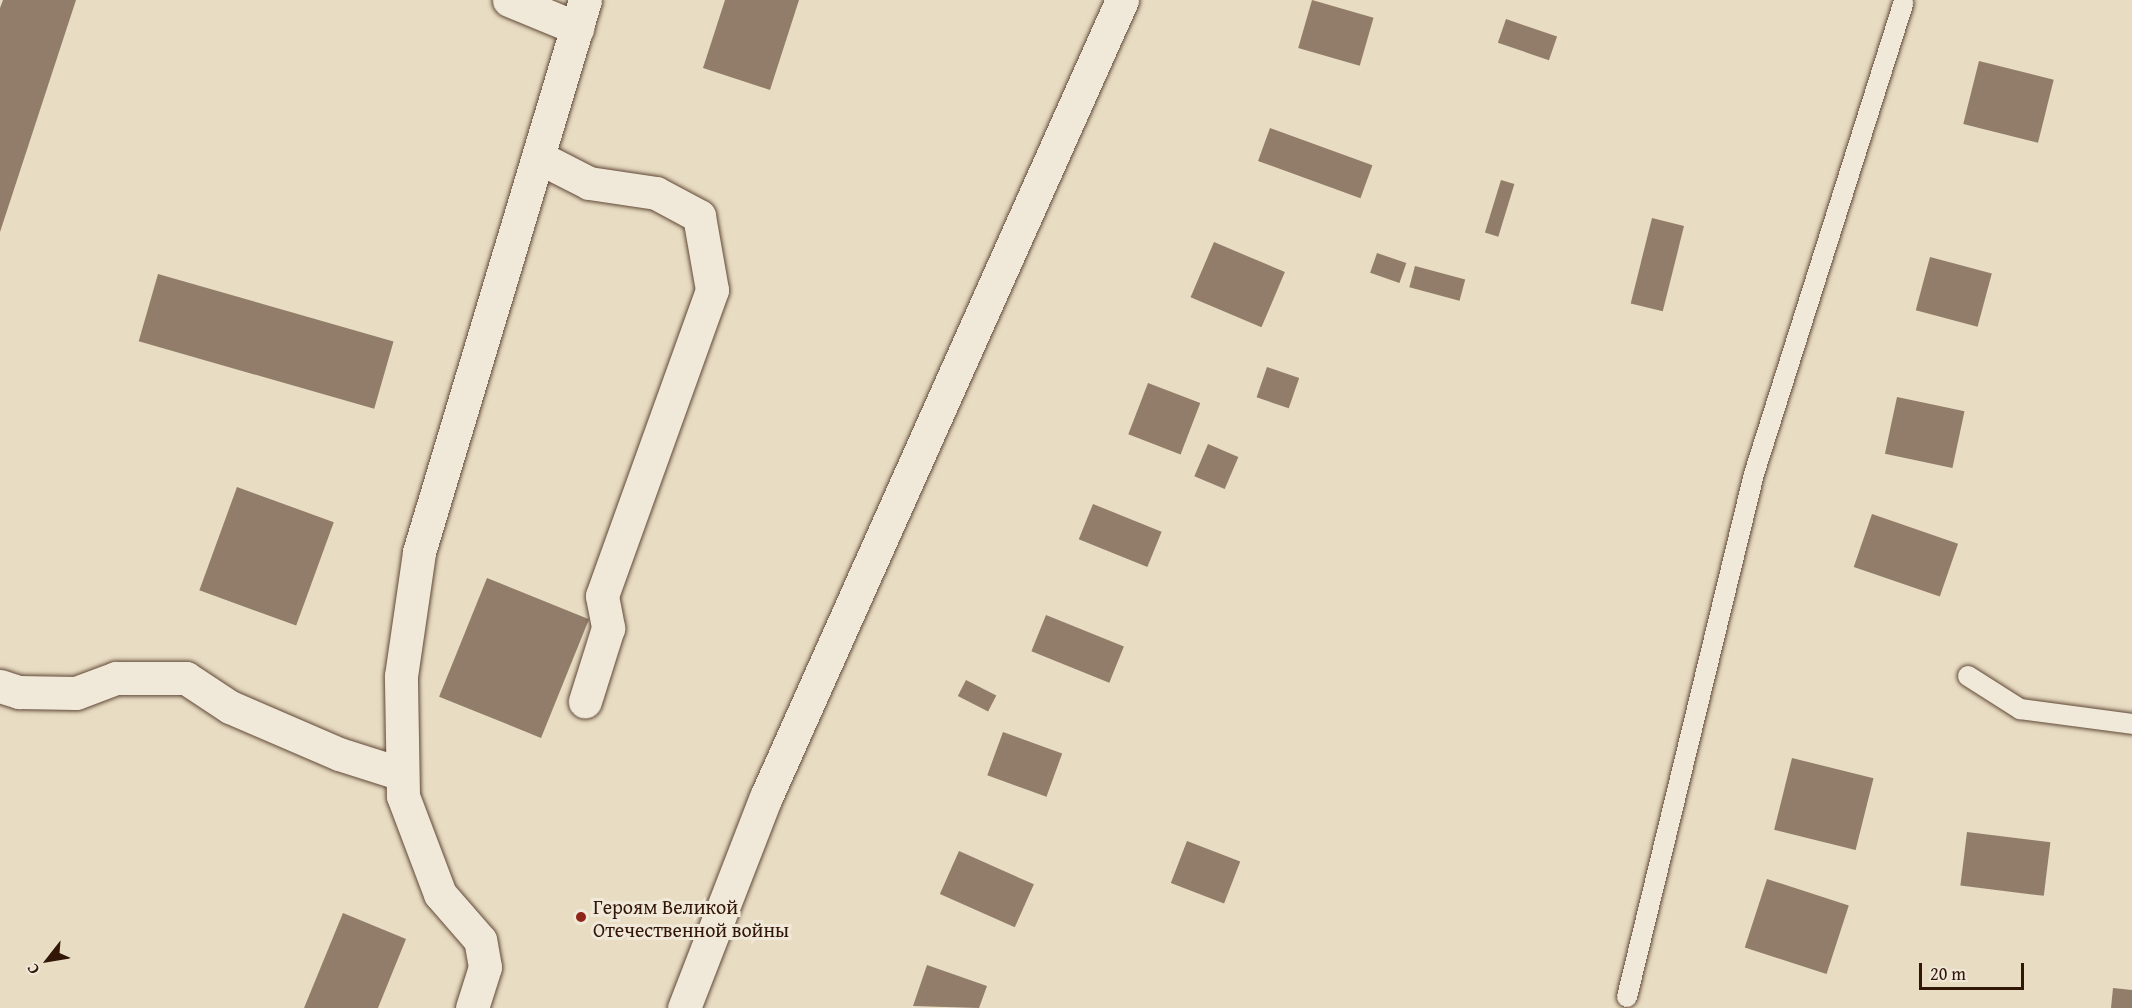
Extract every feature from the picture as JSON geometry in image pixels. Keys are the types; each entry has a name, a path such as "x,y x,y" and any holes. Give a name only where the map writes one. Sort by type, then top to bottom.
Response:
{"street":[{"path":"472,1008 485,967 480,940 440,894 403,796 402,676 419,552 581,14 509,0"},
{"path":"684,1008 771,786 1122,0"},
{"path":"538,157 589,183 656,193 699,216 712,290 602,596 608,628 585,701"},
{"path":"0,686 19,692 76,693 116,678 186,678 230,707 339,754 402,774"}],"lane":[{"path":"1628,997 1754,474 1903,3"},
{"path":"1968,676 2020,709 2132,724"}],"building":[{"path":"3,0 76,0 0,232 0,8"},
{"path":"725,0 799,0 770,90 703,68"},
{"path":"1312,0 1374,18 1360,66 1298,48"},
{"path":"1506,19 1557,37 1549,60 1498,43"},
{"path":"1979,61 2054,80 2038,143 1963,124"},
{"path":"1270,128 1372,165 1360,198 1258,161"},
{"path":"1501,180 1514,184 1498,237 1485,233"},
{"path":"1652,218 1684,226 1663,311 1631,303"},
{"path":"1214,242 1285,272 1261,327 1191,297"},
{"path":"1377,253 1406,263 1399,283 1370,273"},
{"path":"1930,257 1992,274 1978,327 1916,310"},
{"path":"1415,266 1465,279 1460,301 1409,287"},
{"path":"158,274 394,342 374,409 139,341"},
{"path":"1267,367 1299,378 1289,408 1257,397"},
{"path":"1148,383 1200,403 1181,454 1128,434"},
{"path":"1897,397 1964,411 1952,468 1885,454"},
{"path":"1208,444 1238,457 1225,489 1194,476"},
{"path":"237,487 334,522 296,626 199,590"},
{"path":"1093,504 1162,532 1147,567 1079,539"},
{"path":"1872,514 1958,544 1940,597 1854,567"},
{"path":"487,578 589,619 541,738 439,697"},
{"path":"1046,615 1124,646 1109,683 1031,651"},
{"path":"966,680 996,695 988,711 958,696"},
{"path":"1003,732 1062,754 1046,797 987,775"},
{"path":"1792,758 1874,778 1856,850 1774,830"},
{"path":"1967,832 2050,842 2044,896 1960,886"},
{"path":"1187,841 1240,861 1224,903 1171,883"},
{"path":"959,851 1034,884 1015,927 940,894"},
{"path":"1767,879 1849,906 1827,974 1745,947"},
{"path":"343,913 406,939 378,1008 304,1008"},
{"path":"927,965 987,986 979,1008 913,1006"},
{"path":"2113,988 2132,990 2132,1008 2111,1008"}],"place":[{"name":"Героям Великой Отечественной войны","path":"581,917"}]}
